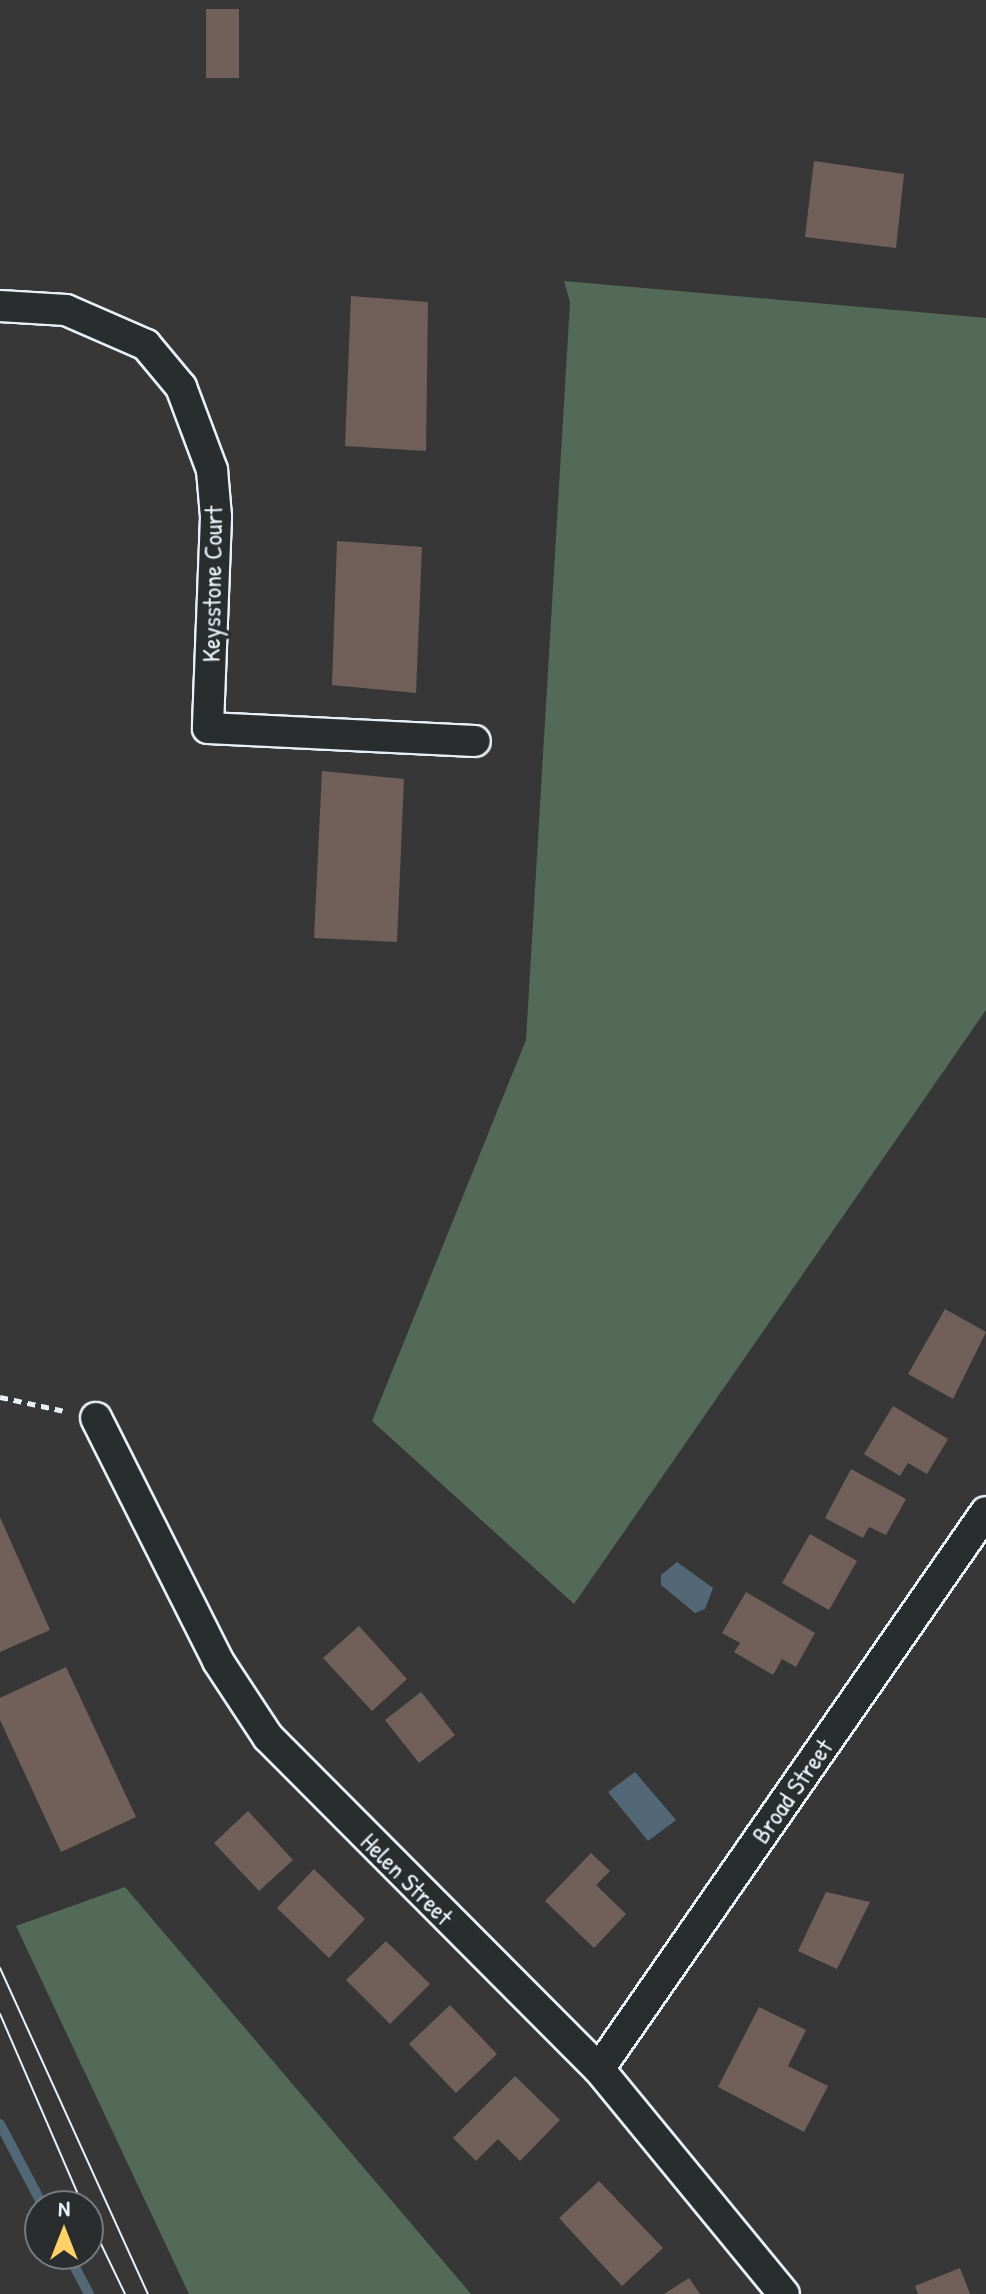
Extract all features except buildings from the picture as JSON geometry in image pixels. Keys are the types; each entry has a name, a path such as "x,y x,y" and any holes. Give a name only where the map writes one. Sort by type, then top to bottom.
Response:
{"street":[{"name":"Keysstone Court","path":"0,306 66,310 146,345 181,387 212,470 216,517 208,728 475,741"},
{"name":"Helen Street","path":"96,1418 218,1661 268,1737 599,2069 784,2294"},
{"name":"Broad Street","path":"599,2069 986,1512"}],"path":[{"path":"0,1397 96,1418"}],"green space":[{"path":"564,281 986,318 986,1010 574,1604 372,1421 526,1040 570,302"},
{"path":"125,1887 471,2294 189,2294 16,1926"}],"water":[{"path":"677,1562 713,1588 705,1609 695,1613 661,1585 661,1575"},
{"path":"635,1772 676,1820 648,1841 608,1792"}],"waterway":[{"path":"0,2124 35,2190"},
{"path":"76,2270 89,2294"}],"tram line":[{"path":"0,1968 148,2294"},
{"path":"0,2014 76,2190"},
{"path":"104,2250 125,2294"}]}
